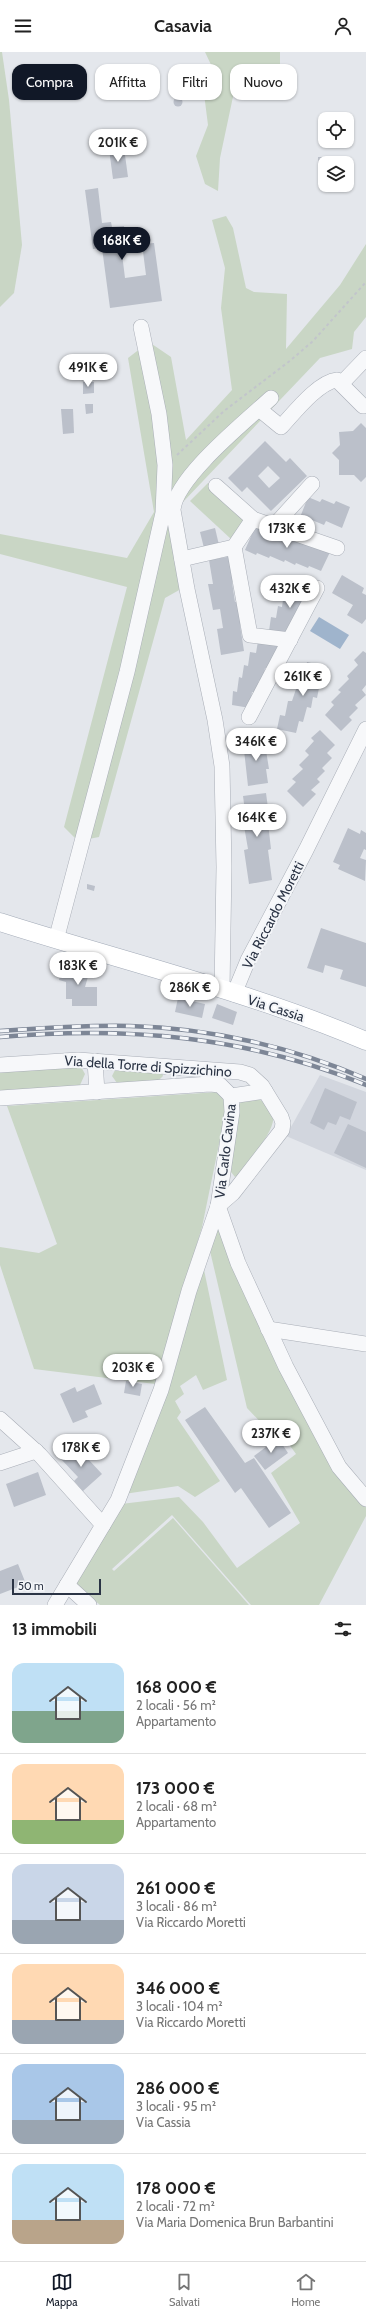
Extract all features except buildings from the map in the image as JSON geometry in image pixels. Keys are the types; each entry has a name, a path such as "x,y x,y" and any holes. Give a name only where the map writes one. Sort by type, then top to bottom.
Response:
{"main road":[{"name":"Via Cassia","path":"0,922 228,992 322,1023 366,1041"}],"street":[{"path":"56,940 127,672 163,513 165,465 159,414 141,327"},
{"path":"342,382 366,358"},
{"path":"259,409 281,427 329,381 337,380 342,382 362,406"},
{"path":"228,992 222,766 215,720 182,559 174,510 174,500 179,490 218,446 271,398"},
{"path":"274,526 312,484"},
{"path":"216,486 253,519 337,548"},
{"path":"182,559 234,547 253,519"},
{"path":"234,547 250,635 290,640"},
{"path":"249,718 317,588"},
{"name":"Via Riccardo Moretti","path":"228,992 306,850 366,729"},
{"path":"95,1061 97,1092"},
{"name":"Via della Torre di Spizzichino","path":"0,1064 95,1061 172,1065 240,1072 257,1081 281,1117 283,1123 282,1130 233,1193 218,1206"},
{"path":"169,1086 172,1065"},
{"name":"Via della Torre di Spizzichino","path":"0,1098 169,1086 220,1085 232,1096"},
{"path":"232,1096 265,1091"},
{"name":"Via Carlo Cavina","path":"56,1605 118,1500 161,1390 189,1291 218,1206 232,1112 232,1096"},
{"path":"218,1206 238,1263 286,1367 340,1467 366,1500"},
{"path":"268,1329 366,1344"},
{"path":"0,1419 36,1451 103,1524"},
{"path":"0,1463 36,1451"},
{"path":"67,1585 89,1605"}],"path":[{"path":"165,465 224,411 291,360 313,341 366,282"}],"shaded area":[{"path":"320,1075 366,1092 366,1170 286,1136"}],"green space":[{"path":"0,52 2,52 9,100 22,245 14,293 0,307"},
{"path":"205,52 280,52 280,64 230,64 230,100 232,100 220,158 218,191 205,184 196,156 208,125 205,100 222,100 222,64 211,64"},
{"path":"226,216 233,228 246,288 254,292 287,294 286,349 340,285 366,244 366,317 354,332 352,349 320,358 183,502 168,507 181,589 165,598 99,837 78,841 64,827 127,587 0,554 0,534 127,558 154,512 128,358 149,342 171,357 186,440 232,390 221,308 225,268 212,220"},
{"path":"208,483 248,521 231,539 190,501"},
{"path":"80,1065 85,1074 80,1085 0,1092 0,1067"},
{"path":"117,1066 162,1072 163,1076 158,1081 117,1083 112,1076"},
{"path":"218,1092 224,1100 224,1120 202,1227 155,1384 34,1369 0,1265 0,1247 39,1253 57,1244 7,1106"},
{"path":"257,1099 267,1104 272,1110 272,1125 247,1165 235,1177 231,1172 238,1107 242,1100"},
{"path":"216,1223 366,1506 366,1516 319,1605 251,1605 172,1515 112,1569 114,1571 173,1518 249,1605 100,1605 76,1584 121,1504 179,1497 203,1522 237,1568 300,1523 271,1473 296,1454 277,1428 270,1432 247,1408 210,1251"},
{"path":"203,1265 227,1380 203,1390 196,1375 180,1386 184,1394 175,1401 181,1412 177,1418 220,1481 195,1497 178,1486 124,1494"}],"water":[{"path":"319,617 349,635 340,649 310,631"}],"railway":[{"path":"0,1031 65,1027 130,1026 221,1035 251,1041 310,1058 366,1079"},
{"path":"0,1037 94,1033 140,1034 186,1038 231,1045 276,1055 321,1068 366,1085"}]}
